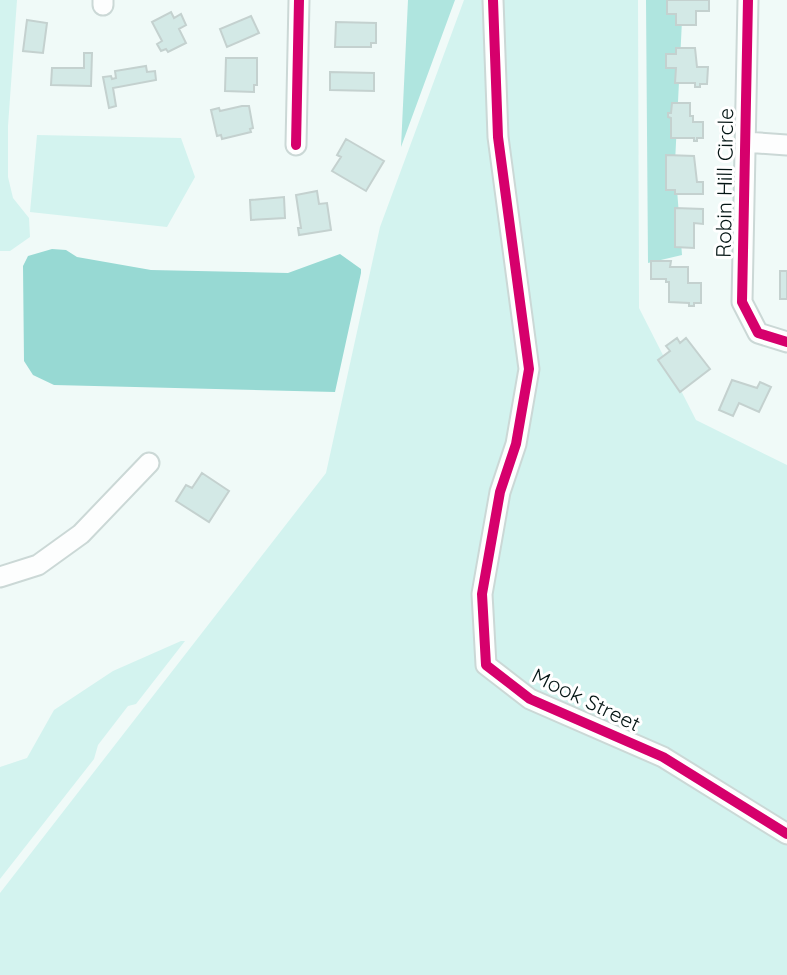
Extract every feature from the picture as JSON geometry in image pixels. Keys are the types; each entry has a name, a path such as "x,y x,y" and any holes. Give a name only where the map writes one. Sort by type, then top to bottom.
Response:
{"street":[{"path":"296,145 299,0"},
{"name":"Mook Street","path":"492,0 498,137 529,369 516,444 500,492 482,594 486,665 530,699 663,757 787,834"},
{"name":"Robin Hill Circle","path":"748,0 742,302 758,333 787,342"},
{"path":"745,142 787,145"},
{"path":"0,577 38,565 81,534 149,463"}],"shaded area":[{"path":"0,0 17,0 8,126 8,177 13,198 29,218 30,237 10,251 0,251"},
{"path":"408,0 455,0 401,147"},
{"path":"464,0 638,0 639,308 696,420 787,465 787,975 0,975 0,893 326,473 380,227"},
{"path":"646,0 683,0 675,163 682,255 648,263"},
{"path":"37,135 181,138 195,177 167,227 30,212"},
{"path":"52,249 66,250 77,257 151,270 288,273 340,254 361,269 361,273 335,392 54,385 33,375 24,361 23,266 28,256"},
{"path":"185,641 136,704 128,706 98,745 94,759 0,879 0,767 27,758 54,710 113,671"}],"building":[{"path":"667,0 709,0 709,11 696,11 696,25 676,25 676,14 667,14"},
{"path":"171,12 174,18 181,14 186,25 179,29 186,43 168,52 166,49 161,51 157,44 162,41 152,22"},
{"path":"251,16 259,33 227,47 220,29"},
{"path":"27,20 47,23 43,53 23,51"},
{"path":"336,22 376,23 376,43 371,43 371,47 335,47"},
{"path":"676,48 695,48 697,67 708,67 707,84 695,87 695,83 675,83 676,68 666,68 666,54 676,54"},
{"path":"84,53 92,53 91,86 51,85 52,68 84,68"},
{"path":"226,58 257,58 257,85 254,85 254,92 225,91"},
{"path":"146,66 147,72 155,71 156,80 113,88 116,106 109,108 103,77 116,78 115,71"},
{"path":"330,72 374,73 374,91 330,90"},
{"path":"672,103 690,103 693,122 703,122 703,138 694,141 694,138 671,138 671,118 668,113 671,113"},
{"path":"249,106 253,128 250,129 251,132 222,139 221,135 217,136 211,110 219,108 220,111"},
{"path":"346,139 384,161 366,191 332,171 341,157 337,155"},
{"path":"666,155 694,156 697,182 703,182 703,194 675,194 675,190 666,190"},
{"path":"317,191 319,204 327,203 331,230 299,235 298,228 301,228 296,195"},
{"path":"284,197 285,218 251,220 250,200"},
{"path":"675,208 703,209 703,224 694,223 694,248 675,247"},
{"path":"651,261 671,261 670,267 688,267 688,283 701,283 701,303 689,306 689,303 669,302 669,282 666,282 666,279 651,279"},
{"path":"780,271 787,271 787,299 780,299"},
{"path":"677,338 680,343 686,338 710,369 680,392 658,360 670,351 666,346"},
{"path":"732,380 757,388 760,382 771,387 759,412 739,403 733,416 719,410"},
{"path":"202,473 229,491 209,522 176,501 186,485 192,488"}],"cycle path":[{"path":"296,145 299,0"},
{"path":"493,0 498,137 529,369 516,444 500,492 482,594 486,665 530,699 663,757 787,834"},
{"path":"748,0 742,302 758,333 787,342"}]}
